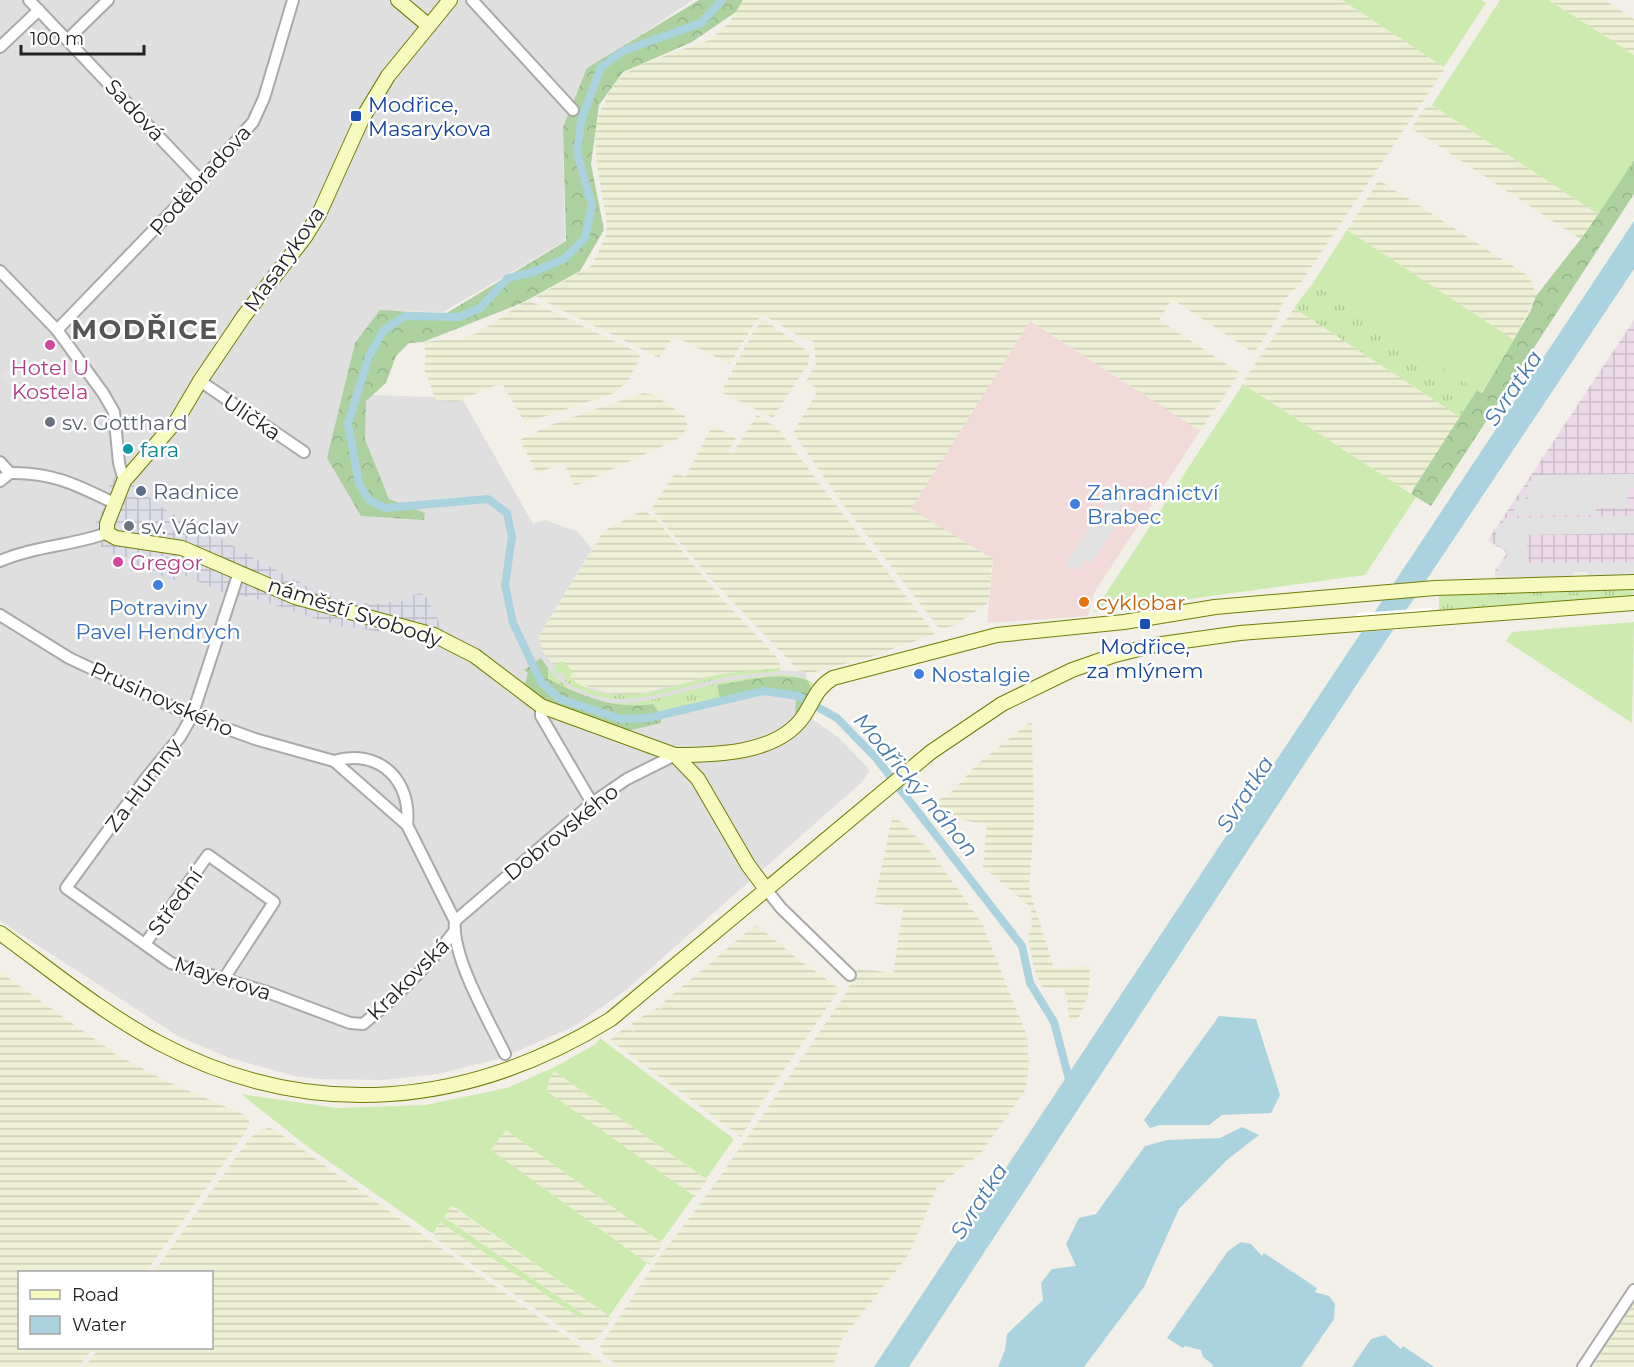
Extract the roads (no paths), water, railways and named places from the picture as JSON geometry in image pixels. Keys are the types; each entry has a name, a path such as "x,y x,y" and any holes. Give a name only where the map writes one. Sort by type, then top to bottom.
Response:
{"street":[{"name":"Sadová","path":"30,0 69,38 201,181"},
{"path":"69,38 108,0"},
{"name":"Poděbradova","path":"57,330 201,181 253,122 264,98 293,0"},
{"path":"398,0 429,26"},
{"name":"Masarykova","path":"124,481 177,420 244,316 305,237 319,214 362,119 388,76 450,0"},
{"path":"472,0 573,110"},
{"path":"0,47 39,10"},
{"path":"0,561 25,550 89,539 107,533 107,524 124,481 119,463 114,412 57,330 2,277"},
{"name":"Ulička","path":"200,381 304,452"},
{"path":"0,462 10,473"},
{"path":"0,481 10,473 31,473 60,478 114,503"},
{"name":"náměstí Svobody","path":"107,533 116,538 182,548 317,605 396,623 434,635 475,656 541,706 675,755"},
{"name":"Za Humny","path":"66,888 180,737 192,716 239,572"},
{"path":"675,755 713,754 753,746 788,734 804,716 814,694 822,684 840,676 997,635 1124,622 1215,607 1380,592 1435,588 1634,582"},
{"path":"0,933 128,1024 195,1060 237,1076 282,1087 334,1094 392,1094 444,1088 518,1067 572,1043 611,1019 881,792 952,736 1002,704 1072,670 1115,655 1196,638 1634,603"},
{"name":"Prusinovského","path":"0,615 69,658 192,716 255,739 334,761 407,825 455,921"},
{"path":"541,706 541,716 592,803"},
{"path":"675,755 698,779 748,865 781,908 850,975"},
{"name":"Dobrovského","path":"455,921 592,803 627,779 675,755"},
{"name":"Prusinovského","path":"334,761 351,756 364,757 387,767 398,782 409,809 407,825"},
{"name":"Střední","path":"145,944 208,855 274,902 223,980"},
{"name":"Mayerova","path":"66,888 171,963 270,993 350,1023 363,1024"},
{"path":"455,921 453,933 467,972 505,1054"},
{"name":"Krakovská","path":"363,1024 440,950 453,933"},
{"path":"1583,1367 1634,1290"}],"water":[{"path":"1634,221 1634,269 1361,678 909,1367 874,1367"},
{"path":"1219,1016 1256,1019 1280,1095 1271,1113 1222,1115 1209,1125 1160,1125 1150,1128 1144,1120"},
{"path":"1242,1127 1259,1135 1228,1159 1179,1209 1144,1287 1084,1367 998,1367 1005,1350 1007,1334 1043,1300 1041,1283 1052,1269 1076,1266 1066,1244 1079,1218 1096,1214 1145,1146 1167,1140 1220,1138"},
{"path":"1241,1242 1251,1244 1262,1256 1264,1253 1317,1288 1315,1292 1329,1296 1335,1304 1334,1319 1301,1367 1212,1367 1213,1365 1203,1357 1201,1350 1185,1346 1183,1348 1167,1338 1228,1251"},
{"path":"1385,1335 1401,1349 1403,1346 1434,1367 1352,1367 1371,1339"}],"waterway":[{"name":"Modřický náhon","path":"722,0 701,23 623,51 601,67 581,121 577,153 592,206 585,238 564,259 533,272 508,278 480,308 459,317 405,316 384,330 369,356 348,424 359,484 369,500 385,508 488,499 507,513 512,537 505,585 513,623 541,682 560,699 621,719 648,718 764,691 798,696 837,718 876,758 1022,946 1030,983 1054,1022 1071,1087"}],"place":[{"name":"Modřice, Masarykova","path":"356,116"},
{"name":"Hotel U Kostela","path":"50,345"},
{"name":"sv. Gotthard","path":"50,422"},
{"name":"fara","path":"128,449"},
{"name":"Radnice","path":"141,491"},
{"name":"Zahradnictví Brabec","path":"1075,504"},
{"name":"sv. Václav","path":"129,526"},
{"name":"Gregor","path":"118,562"},
{"name":"Potraviny Pavel Hendrych","path":"158,585"},
{"name":"cyklobar","path":"1084,602"},
{"name":"Modřice, za mlýnem","path":"1145,624"},
{"name":"Nostalgie","path":"919,674"}],"district":[{"name":"MODŘICE","path":"145,329"}],"water label":[{"name":"Svratka","path":"1513,388"},
{"name":"Svratka","path":"1245,794"},
{"name":"Svratka","path":"979,1201"}]}
